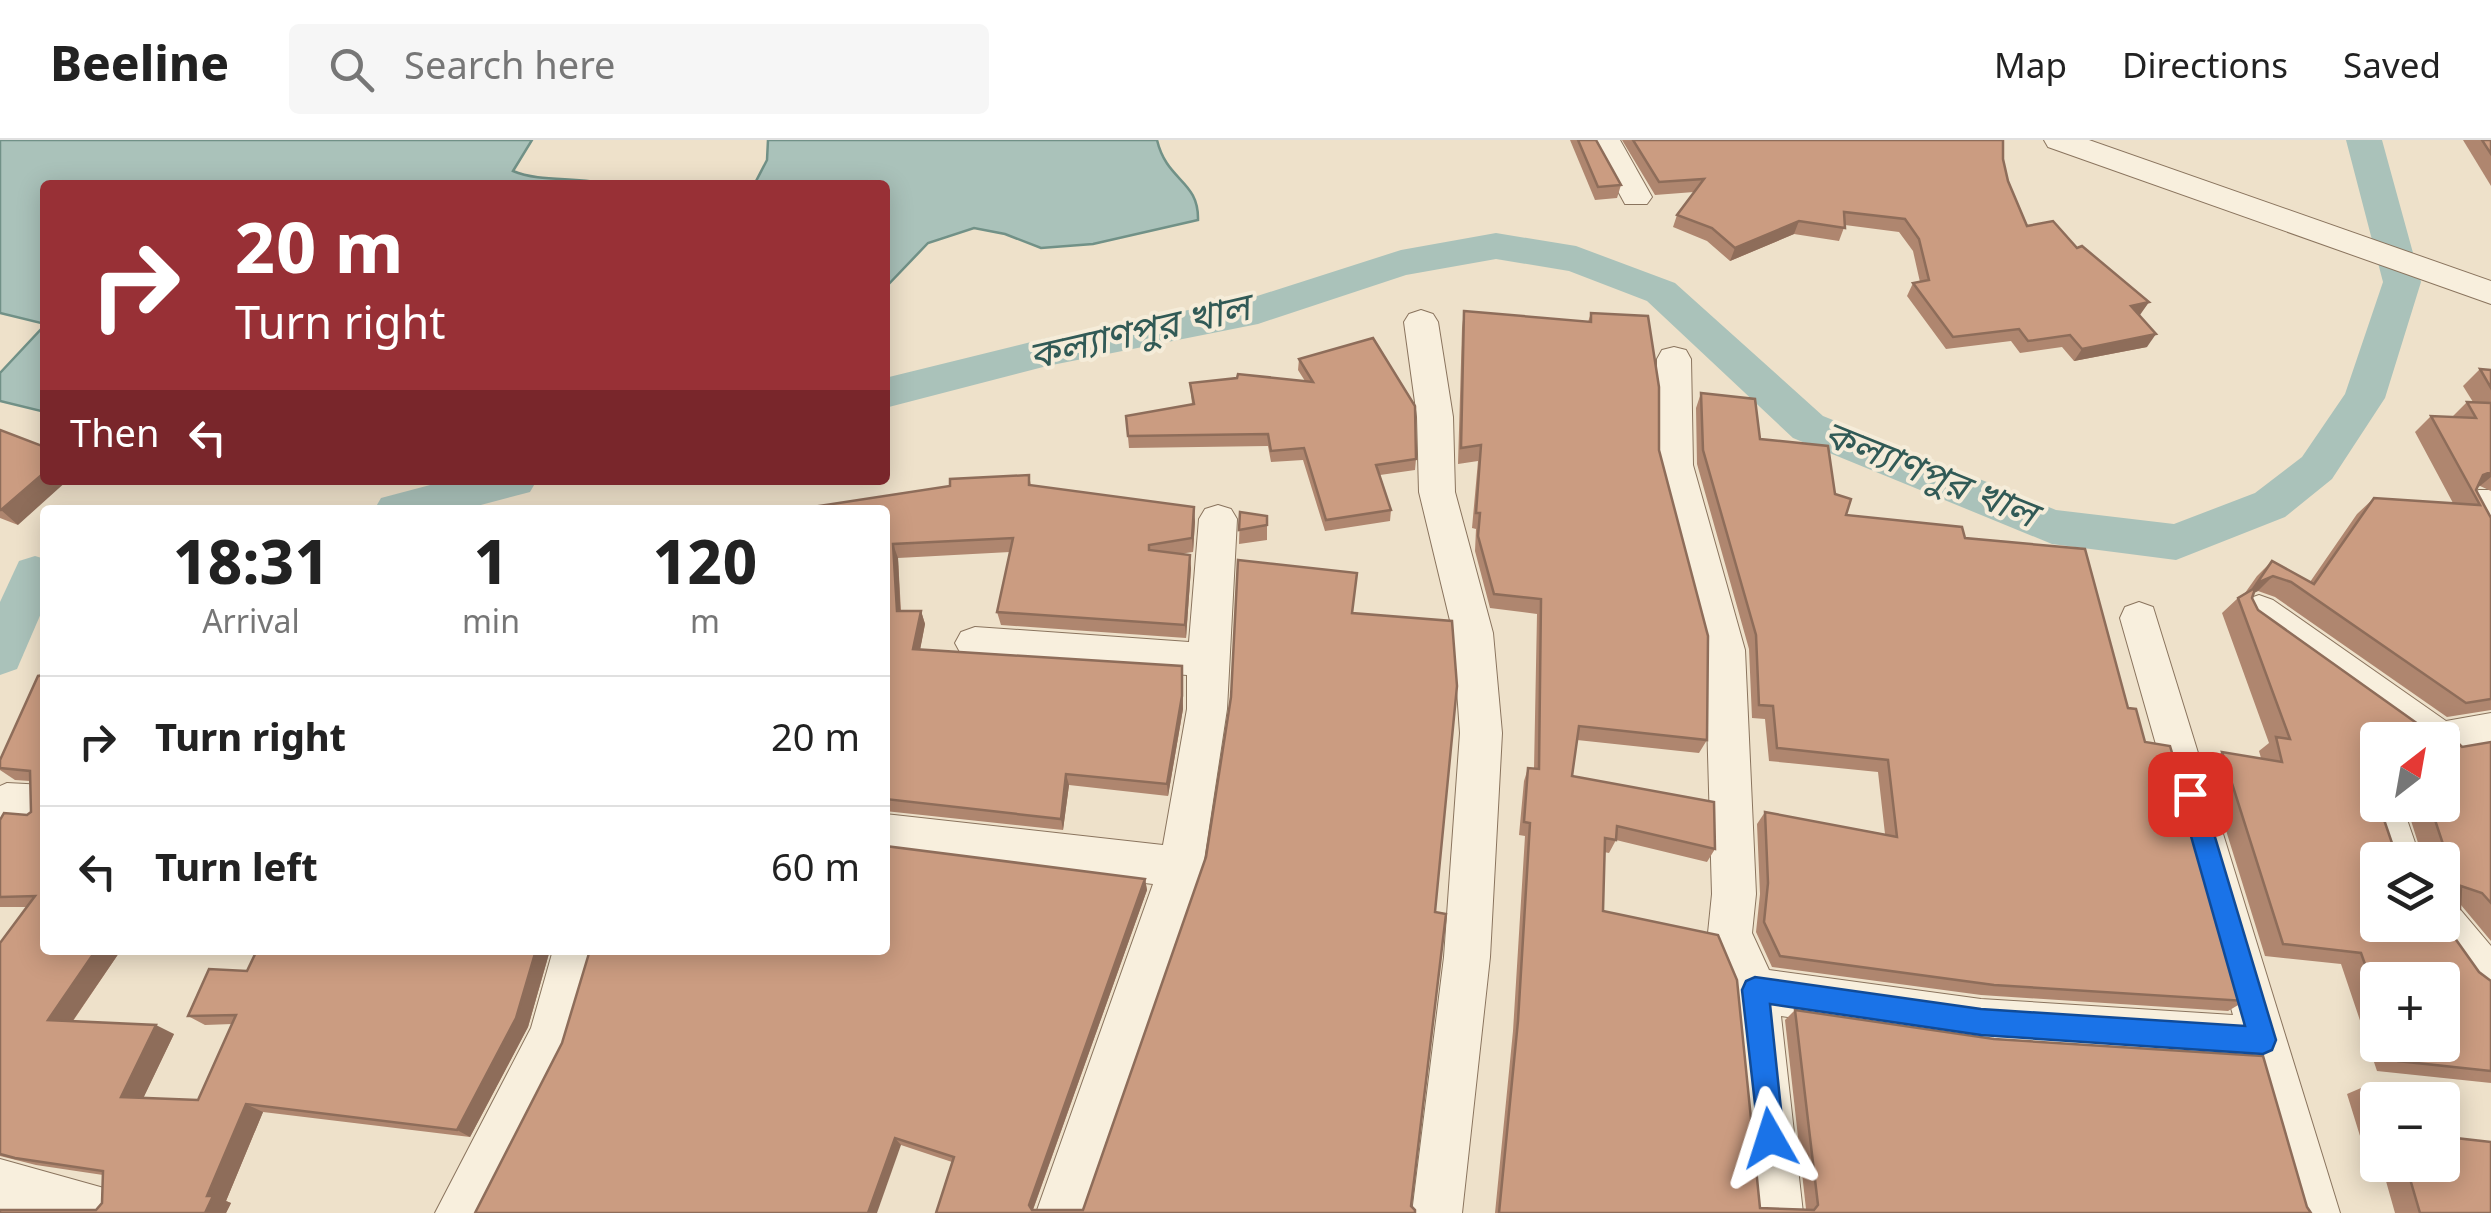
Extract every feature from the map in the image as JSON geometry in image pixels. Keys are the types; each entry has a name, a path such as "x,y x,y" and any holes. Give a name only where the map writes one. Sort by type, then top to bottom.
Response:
{"street":[{"path":"1605,140 1636,198"},
{"path":"2059,140 2491,293"},
{"path":"1421,322 1435,417 1437,492 1473,633 1481,733 1467,958 1438,1213"},
{"path":"1674,360 1674,465 1725,650 1734,894 1730,933 1755,990 1778,1213"},
{"path":"2491,504 2479,504 2491,526"},
{"path":"1061,1213 1181,867 1207,709 1218,519"},
{"path":"2259,610 2440,740 2491,731"},
{"path":"2139,618 2315,1213"},
{"path":"975,644 1207,660"},
{"path":"890,834 1181,867"},
{"path":"2459,942 2491,980"},
{"path":"460,1213 552,1034 575,955"},
{"path":"1755,990 1981,1022 2263,1040"},
{"path":"0,1184 93,1208 90,1213"}],"water":[{"path":"0,140 532,140 513,171 574,180 40,180 40,323 0,313"},
{"path":"768,140 1157,140 1168,165 1193,197 1198,220 1093,244 1041,248 1005,234 974,228 928,243 890,283 890,180 757,180 767,160"},
{"path":"40,330 40,411 0,401 0,373"}],"building":[{"path":"1578,140 1596,140 1621,185 1598,187"},
{"path":"1633,140 2003,140 2008,181 2027,226 2053,221 2077,248 2082,246 2149,302 2131,306 2156,334 2082,349 2070,335 2028,341 2019,329 1953,337 1913,283 1929,280 1919,239 1905,219 1844,212 1845,228 1799,221 1735,248 1712,228 1677,215 1704,179 1659,182"},
{"path":"2482,140 2491,140 2491,154"},
{"path":"1464,311 1591,322 1591,313 1648,316 1659,387 1659,450 1708,636 1707,740 1579,726 1572,776 1714,802 1715,849 1617,826 1616,840 1605,838 1603,911 1718,935 1737,980 1760,1208 1814,1210 1818,1205 1795,1010 1994,1039 2263,1056 2311,1213 1499,1213 1518,1021 1530,823 1524,822 1528,768 1539,769 1541,599 1494,594 1478,536 1481,445 1461,448"},
{"path":"1373,338 1415,406 1416,459 1376,465 1391,510 1326,520 1304,448 1271,451 1268,434 1128,436 1126,416 1194,404 1190,383 1237,378 1238,374 1313,382 1299,359"},
{"path":"2480,369 2491,370 2491,388"},
{"path":"1701,393 1755,399 1760,439 1828,446 1835,494 1851,499 1846,515 1962,527 1965,538 2085,549 2128,708 2136,709 2145,742 2170,746 2245,1001 1994,985 1780,956 1764,922 1768,883 1765,812 1897,837 1888,760 1777,748 1773,706 1759,705 1756,635 1703,450"},
{"path":"2467,402 2491,403 2491,472 2483,475 2476,490 2491,518 2491,699 2466,703 2291,582 2273,576 2257,583 2272,561 2314,584 2374,498 2480,505 2431,416 2476,418"},
{"path":"0,430 40,445 40,476 0,510"},
{"path":"1029,475 1029,485 1194,507 1192,538 1149,545 1149,550 1190,555 1185,625 997,612 1013,538 893,544 897,611 921,611 913,649 1182,666 1182,696 1167,784 1066,774 1061,819 890,800 890,505 826,505 950,486 950,479"},
{"path":"1240,512 1267,516 1267,525 1239,530"},
{"path":"1238,560 1357,573 1352,613 1452,621 1457,686 1435,912 1446,914 1411,1206 1415,1213 936,1213 954,1157 895,1138 868,1213 475,1213 562,1043 588,955 890,955 890,847 1145,879 1029,1205 1032,1210 1083,1210 1206,857 1231,697"},
{"path":"2257,583 2252,598 2258,610 2415,722 2360,722 2360,822 2385,822 2392,842 2360,842 2360,942 2458,942 2479,972 2491,981 2491,1071 2407,1062 2460,1062 2460,962 2364,962 2361,953 2283,944 2222,752 2282,762 2276,737 2290,739 2238,598"},
{"path":"38,676 40,955 93,955 48,1020 156,1025 121,1097 198,1100 236,1015 188,1016 209,969 247,971 255,955 535,955 516,1018 457,1130 246,1104 207,1196 213,1196 205,1213 0,1213 96,1210 102,1203 103,1171 0,1154 0,943 35,896 0,897 0,820 4,813 31,812 30,771 0,768 0,760"},
{"path":"2491,742 2491,903 2482,893 2461,886 2460,909 2460,842 2442,842 2436,822 2460,822 2460,745"},
{"path":"2460,1138 2491,1142 2491,1213 2420,1213 2411,1182 2460,1182"}],"waterway":[{"name":"কল্যাণপুর খাল","path":"890,392 1047,352 1258,310 1401,263 1496,246 1576,259 1661,292 1808,427 2052,527 2176,542 2270,505 2317,468 2364,398 2402,282 2364,140"},
{"name":"কল্যাণপুর খাল","path":"416,505 495,485"},
{"path":"0,655 35,574"}],"route":[{"path":"1770,1138 1755,990 1981,1022 2263,1040 2190,794"}]}
